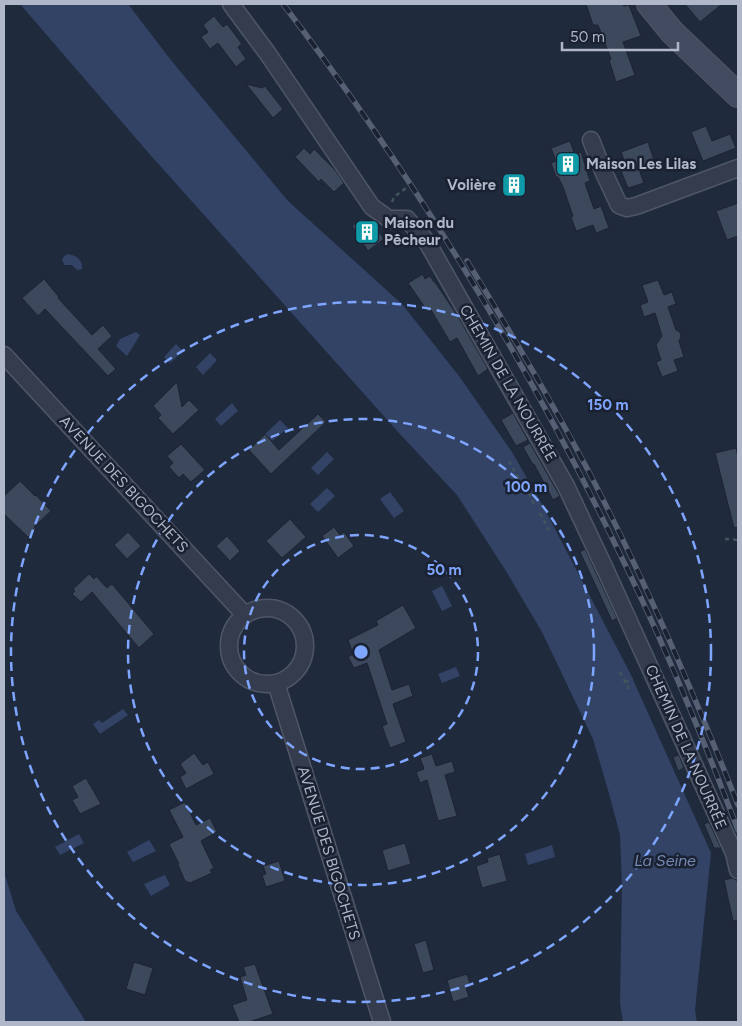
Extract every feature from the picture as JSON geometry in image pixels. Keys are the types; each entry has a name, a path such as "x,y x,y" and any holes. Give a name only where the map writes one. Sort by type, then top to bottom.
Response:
{"street":[{"name":"CHEMIN DE LA NOURRÉE","path":"232,4 372,207 389,219 408,219 427,242 570,493 730,845 738,870"},
{"path":"649,4 672,32 738,96"},
{"path":"591,140 619,205 627,208 738,168"},
{"name":"AVENUE DES BIGOCHETS","path":"4,355 244,614"},
{"path":"262,608 280,609 291,615 299,624 304,636 303,660 297,670 287,678 276,683 263,684 250,681 239,673 231,662 228,649 229,636 235,623 244,614 262,608"},
{"name":"AVENUE DES BIGOCHETS","path":"276,683 382,1022"}],"path":[{"path":"394,197 406,188"},
{"path":"509,461 519,478"},
{"path":"524,486 535,506"},
{"path":"540,513 549,530"},
{"path":"725,540 738,540"},
{"path":"620,672 629,689"},
{"path":"625,682 633,679"}],"water":[{"name":"La Seine","path":"20,4 128,4 170,59 288,201 402,304 459,376 512,452 543,506 630,673 711,853 695,1010 697,1022 623,1022 620,1003 622,884 620,835 593,739 542,632 506,571 457,495 399,433 146,150"},
{"path":"67,254 78,258 82,269 77,270 72,265 64,265 62,259"},
{"path":"136,332 140,335 127,356 116,346 120,339"},
{"path":"176,344 183,351 170,363 164,357"},
{"path":"210,353 217,360 203,375 196,367"},
{"path":"232,403 238,411 221,426 215,419"},
{"path":"280,420 288,428 272,441 265,434"},
{"path":"327,452 334,459 318,475 311,468"},
{"path":"327,488 335,496 318,512 310,504"},
{"path":"390,492 404,511 394,518 380,499"},
{"path":"442,586 452,606 442,611 432,591"},
{"path":"456,667 460,676 442,683 438,674"},
{"path":"123,709 128,715 100,734 93,724 99,720 102,723"},
{"path":"79,834 84,843 60,855 55,847"},
{"path":"149,840 156,851 133,862 127,852"},
{"path":"552,845 555,857 528,865 525,854"},
{"path":"4,872 16,911 86,1022 4,1022"},
{"path":"165,875 170,885 151,896 144,884"}],"building":[{"path":"586,4 629,5 641,36 623,42 635,75 616,82 609,60 611,59 598,25 593,25"},
{"path":"685,4 722,4 700,22"},
{"path":"214,16 223,27 227,24 242,44 238,47 246,59 236,67 218,43 210,49 201,37 208,32 203,25"},
{"path":"246,84 262,88 265,86 283,109 273,118"},
{"path":"706,126 712,141 730,134 736,148 703,161 691,132"},
{"path":"570,141 575,155 581,152 590,181 585,183 594,209 601,206 609,228 596,233 593,225 576,231 563,187 558,177 556,177 551,163 556,161 551,148"},
{"path":"648,142 656,166 640,172 644,183 628,188 621,171 627,168 621,152"},
{"path":"304,148 310,154 314,149 335,170 344,183 334,192 321,179 319,182 295,157"},
{"path":"738,203 738,236 727,240 716,211"},
{"name":"Maison du Pêcheur","path":"362,218 370,228 372,226 376,228 384,239 368,251 352,226"},
{"path":"423,274 425,279 430,276 435,282 459,318 488,369 478,376 457,338 450,342 431,310 428,312 408,283"},
{"path":"44,279 58,298 92,335 103,325 112,336 98,349 116,369 108,376 45,309 38,316 22,298"},
{"path":"658,280 664,295 672,292 676,304 668,307 676,330 680,332 681,337 679,341 684,357 674,360 678,371 662,377 656,362 661,360 656,345 662,336 655,313 644,317 640,305 648,302 642,285"},
{"path":"177,382 182,407 189,400 199,410 173,434 158,418 161,415 153,406"},
{"path":"513,413 528,440 516,446 501,420"},
{"path":"318,414 326,422 271,474 249,450 265,434 279,450"},
{"path":"530,443 560,496 553,500 523,447"},
{"path":"181,444 205,470 191,482 183,474 179,478 169,467 173,463 167,456"},
{"path":"736,448 738,457 738,527 734,528 715,453"},
{"path":"20,481 51,511 34,527 36,529 28,537 4,514 4,496"},
{"path":"290,519 306,537 282,558 266,541"},
{"path":"334,527 340,535 344,532 354,546 338,558 322,536"},
{"path":"128,532 141,546 127,559 114,545"},
{"path":"227,536 240,551 230,561 216,546"},
{"path":"585,549 617,618 612,621 580,552"},
{"path":"89,574 94,579 96,576 107,588 112,584 154,634 139,648 92,592 81,602 72,594 75,591 73,589"},
{"path":"403,605 416,628 379,650 392,690 409,684 413,696 393,704 406,742 390,748 382,726 387,724 367,663 354,668 348,657 353,654 348,640 378,625 376,621"},
{"path":"194,753 203,765 208,762 214,774 186,789 180,777 186,773 180,764"},
{"path":"432,754 436,766 452,761 455,772 445,775 457,816 438,821 427,780 420,783 416,772 424,769 420,758"},
{"path":"679,755 684,768 678,771 673,757"},
{"path":"86,778 101,804 80,814 72,800 78,797 72,786"},
{"path":"185,802 196,825 210,818 217,832 201,841 214,868 210,870 212,873 190,883 185,881 169,844 183,837 169,810"},
{"path":"709,822 721,848 714,848 704,824"},
{"path":"405,843 411,864 388,871 382,850"},
{"path":"500,854 507,881 482,888 476,866 488,862 487,858"},
{"path":"279,861 285,881 266,887 262,875 266,874 263,866"},
{"path":"732,878 737,880 738,886 738,920 733,921 724,880"},
{"path":"426,940 434,970 423,973 414,944"},
{"path":"134,962 153,968 145,995 126,989"},
{"path":"255,964 273,1014 249,1022 239,1022 232,1005 247,1000 240,977 246,975 243,967"},
{"path":"467,974 471,987 466,988 469,997 453,1002 447,980"}],"railway":[{"path":"283,4 331,68 421,201 464,269 545,408 582,478 651,619 696,724 738,830"},
{"path":"467,261 546,393 610,514 668,638 738,805"}],"place":[{"name":"Maison Les Lilas","path":"568,164"},
{"name":"Volière","path":"514,185"},
{"name":"Maison du Pêcheur","path":"367,232"}]}
